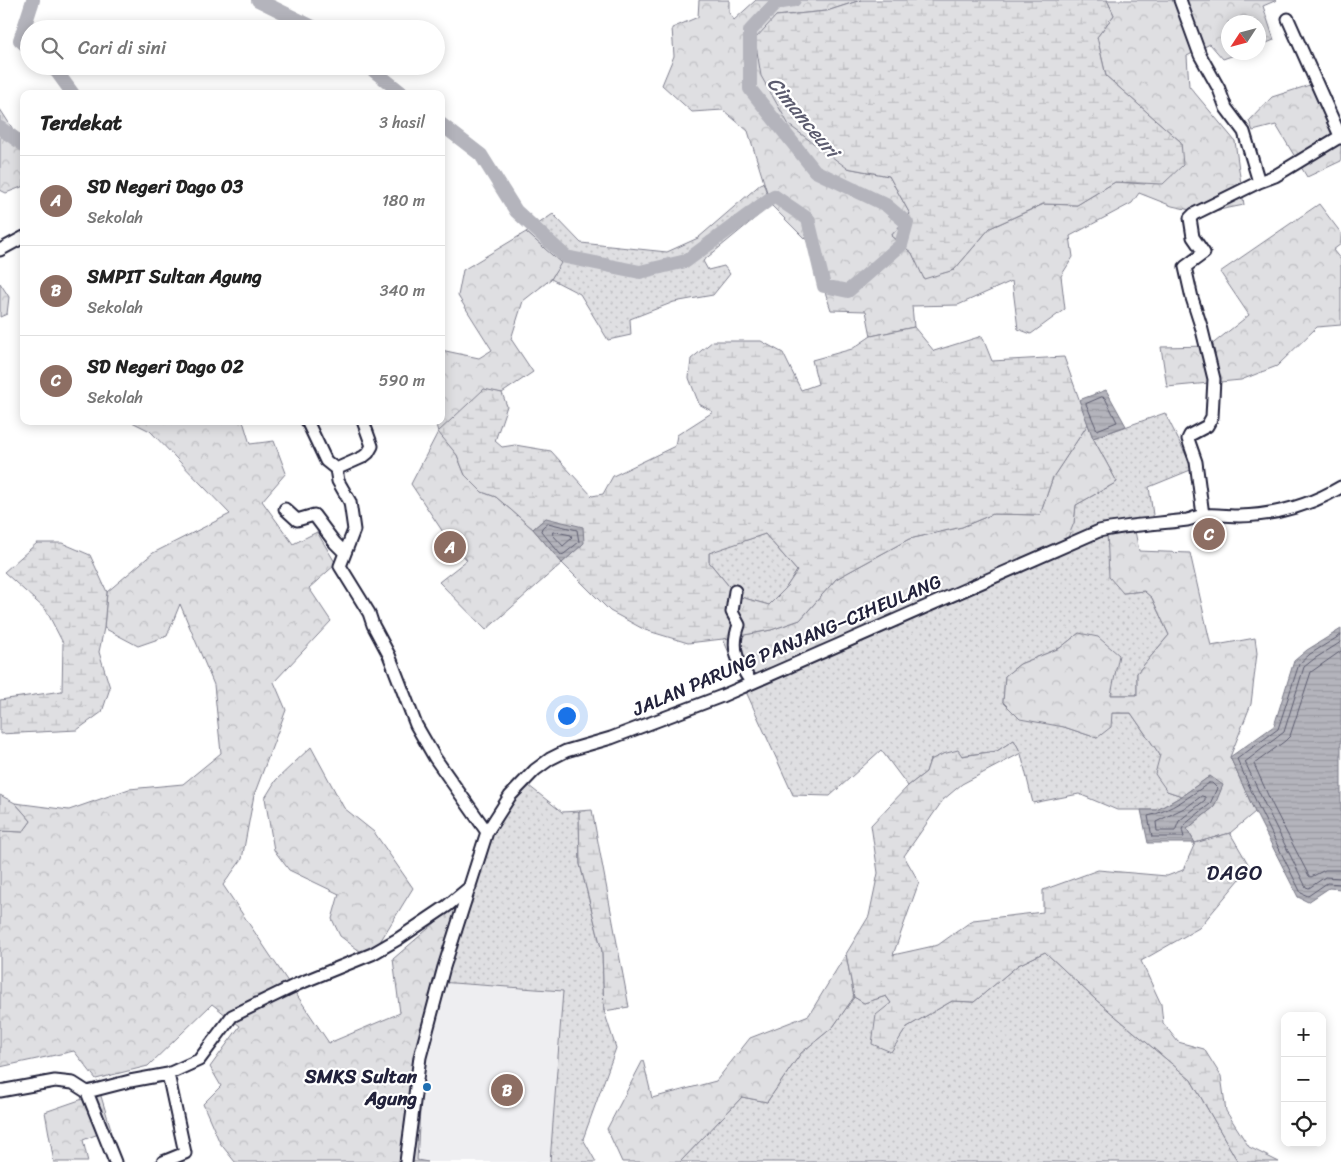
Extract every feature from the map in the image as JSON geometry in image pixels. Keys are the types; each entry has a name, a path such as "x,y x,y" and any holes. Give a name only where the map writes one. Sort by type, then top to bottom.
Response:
{"street":[{"path":"1180,0 1200,55 1219,89 1226,108 1244,132 1259,182"},
{"path":"1204,514 1196,462 1188,439 1190,434 1207,426 1212,417 1214,379 1185,267 1204,253 1193,236 1190,218 1194,214 1275,176 1341,136 1288,19"},
{"path":"0,250 20,240"},
{"path":"309,425 326,461 336,469 338,481 350,502 354,530 340,566 368,612 389,655 416,725 435,758 487,832"},
{"path":"336,469 368,453 372,446 364,425"},
{"name":"JALAN PARUNG PANJANG–CIHEULANG","path":"406,1162 420,1057 444,968 487,832 510,796 535,770 550,758 566,751 611,738 722,696 1099,531 1123,526 1189,520 1204,514 1262,515 1319,500 1341,487"},
{"path":"285,509 296,520 314,515 334,543 345,553"},
{"path":"736,591 732,612 739,626 735,636 734,648 751,682"},
{"path":"87,1092 168,1074 200,1060 232,1016 298,984 372,954 398,940 470,887"},
{"path":"163,1162 185,1154 168,1074"},
{"path":"0,1091 55,1081 73,1083 87,1092 115,1162"}],"shaded area":[{"path":"439,982 563,991 550,1162 428,1162 417,1160 422,1077"}],"green space":[{"path":"699,0 729,0 729,13 734,20 756,0 861,0 827,11 776,16 847,168 889,176 910,214 891,236 912,253 924,278 954,270 990,228 1044,204 1077,205 1115,182 1145,184 1181,142 1106,76 1097,37 1114,15 1107,0 1277,0 1263,6 1266,15 1221,15 1221,57 1210,44 1187,56 1189,86 1235,141 1244,205 1204,213 1172,206 1139,193 1132,203 1070,236 1073,257 1061,276 1065,309 1031,334 1018,329 1012,281 958,305 912,306 914,327 871,336 866,311 831,310 809,243 771,205 748,131 723,110 692,112 662,85 674,56 672,28 698,17"},
{"path":"861,0 1107,0 1114,15 1097,37 1106,76 1181,142 1183,165 1163,184 1115,182 1077,205 1043,204 990,228 954,270 924,279 912,253 891,236 910,214 889,176 847,168 789,125 761,76 755,39 776,16 827,11"},
{"path":"1266,15 1274,40 1266,43"},
{"path":"1316,83 1339,119 1341,126 1341,161 1307,177 1276,125 1253,131 1249,121 1272,97"},
{"path":"0,109 16,134 20,136 20,188 6,193 0,190"},
{"path":"763,182 771,205 703,261 708,270 724,266 730,274 713,295 674,302 630,319 631,335 608,340 580,294 551,279 560,263 526,232 553,214 581,243 667,252 698,238"},
{"path":"1319,204 1341,233 1341,244 1333,250 1341,260 1341,325 1317,327 1277,366 1241,380 1167,387 1161,347 1210,346 1249,315 1220,272"},
{"path":"526,232 561,263 551,279 523,301 511,339 533,372 502,393 484,390 439,432 457,455 465,475 482,492 496,497 533,529 562,563 486,630 439,582 467,560 443,532 411,484 438,432 436,425 445,425 445,351 479,358 492,350 458,296 463,270"},
{"path":"0,283 9,297 7,314 0,317"},
{"path":"914,327 934,351 982,336 992,361 1064,357 1088,424 1053,477 1040,515 993,514 962,527 909,539 836,579 800,620 771,630 688,643 645,630 610,611 562,563 584,543 546,518 533,529 496,497 482,492 465,475 457,455 438,432 484,389 502,393 507,406 495,441 502,447 515,445 551,451 592,496 603,494 613,476 675,446 677,435 713,412 699,404 689,378 691,359 713,341 761,341 783,353 801,390 818,384 812,360 852,349 871,336","holes":["765,534 797,571 785,589 769,605 737,596 709,562 709,553"]},
{"path":"1165,413 1193,469 1149,487 1154,522 1107,531 1123,593 1144,591 1152,598 1169,635 1137,673 1137,695 1111,695 1079,633 1060,648 1020,664 1005,676 1003,702 1064,727 1097,738 1111,713 1131,713 1160,755 1167,791 1182,796 1157,810 1117,810 1079,794 1033,803 1021,754 1014,740 997,751 930,760 926,772 908,786 881,750 830,796 793,795 743,685 1074,523 1076,505 1117,482 1093,438"},
{"path":"1088,424 1093,438 1117,482 1076,505 1074,523 1064,547 743,685 723,639 771,630 800,620 836,579 909,539 962,527 993,514 1040,515 1053,477"},
{"path":"138,425 244,425 250,444 274,441 286,473 262,501 293,544 317,532 336,564 309,588 331,621 274,682 286,710 254,795 242,859 223,885 329,1043 400,1013 393,959 465,897 439,982 422,1077 417,1160 428,1162 235,1162 220,1143 203,1104 221,1086 210,1067 240,1026 212,1004 148,1066 96,1079 74,1051 0,1067 0,831 23,832 31,821 15,803 69,810 129,789 183,784 221,753 214,685 180,604 167,636 138,646 104,628 107,592 153,553 230,514 150,431"},
{"path":"1134,526 1139,551 1190,553 1211,646 1255,638 1257,653 1251,704 1230,757 1255,812 1230,833 1195,843 1187,829 1214,807 1210,776 1182,796 1167,791 1155,774 1160,755 1131,713 1112,713 1111,727 1097,738 1064,727 1020,719 1003,702 1005,676 1020,664 1060,648 1079,633 1098,637 1119,655 1111,695 1137,695 1137,673 1169,635 1152,598 1144,591 1123,593 1109,577 1107,531"},
{"path":"765,534 797,571 785,589 769,605 737,596 709,562 709,552"},
{"path":"37,543 62,543 90,555 107,592 104,628 99,652 110,688 102,712 77,730 0,734 0,700 62,691 63,643 46,610 4,572"},
{"path":"1014,740 1021,753 962,784 943,800 904,856 919,882 893,955 938,945 973,920 1043,912 1043,890 1098,870 1167,876 1183,870 1195,843 1230,833 1250,867 1199,928 1141,961 1161,1004 1163,1023 1178,1042 1204,1049 1221,1076 1226,1111 1249,1147 1279,1162 1238,1162 1191,1080 1095,999 1045,952 1018,965 974,1002 952,1001 907,1027 891,1052 872,1044 876,1015 891,1003 886,996 864,1003 854,997 846,954 869,916 878,873 871,825 908,786 926,772 930,760 958,750 962,756 997,751"},
{"path":"311,747 344,808 374,832 413,888 378,945 361,952 340,936 332,919 339,894 289,870 274,850 265,798 276,780"},
{"path":"524,782 562,812 579,811 580,864 602,951 604,1011 616,1048 583,1139 596,1162 550,1162 563,991 439,982 484,835"},
{"path":"0,795 15,803 31,821 23,832 0,831"},
{"path":"592,810 629,1007 604,1011 602,951 580,864 579,811"},
{"path":"1045,952 1095,999 1191,1080 1238,1162 680,1162 742,1097 767,1102 801,1053 833,1027 854,997 864,1003 886,996 891,1003 891,1051 907,1027 952,1001 974,1002 1018,965"},
{"path":"846,954 854,997 833,1027 801,1053 767,1102 742,1097 680,1162 622,1162 607,1129 643,1060 652,1098 716,1081 750,1038 809,1015"},
{"path":"100,1093 111,1129 83,1140 88,1162 54,1162 45,1112"}],"water":[{"path":"1106,390 1126,426 1093,438 1079,400"},
{"path":"546,518 583,527 584,543 562,563 533,529"},
{"path":"1341,629 1341,889 1329,888 1308,902 1298,897 1255,812 1230,757 1274,726 1294,661 1307,650"},
{"path":"1210,776 1223,785 1214,807 1187,829 1195,843 1148,843 1141,810 1157,810 1182,796"}],"waterway":[{"name":"Cimanceuri","path":"26,20 33,0"},
{"name":"Cimanceuri","path":"258,0 299,20"},
{"name":"Cimanceuri","path":"445,127 481,155 516,211 566,257 640,272 686,261 774,196 808,219 824,286 848,291 901,245 907,223 886,205 815,171 750,89 750,31 776,3 794,0"},
{"name":"Cimanceuri","path":"59,75 70,90"},
{"name":"Cimanceuri","path":"379,75 398,90"},
{"name":"Cimanceuri","path":"0,128 20,142"}],"place":[{"name":"SD Negeri Dago 02","path":"1209,534"},
{"name":"SD Negeri Dago 03","path":"450,547"},
{"name":"SMKS Sultan Agung","path":"427,1087"},
{"name":"SMPIT Sultan Agung","path":"507,1090"}],"district":[{"name":"DAGO","path":"1235,873"}]}
